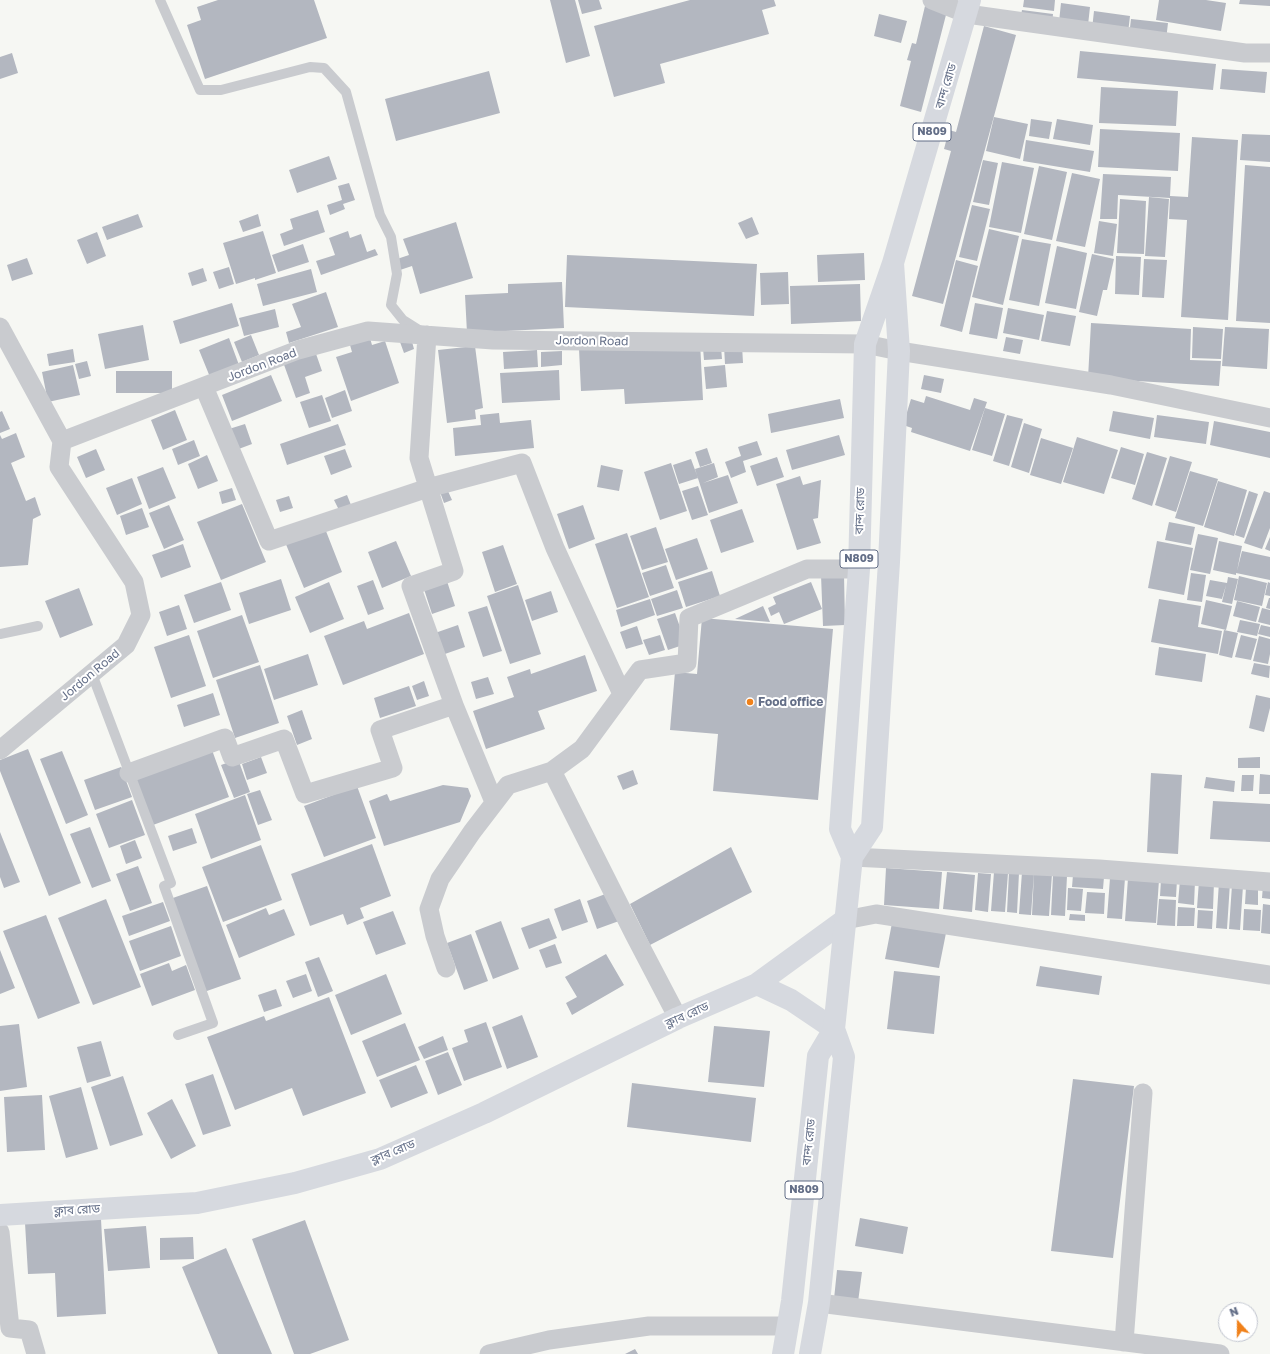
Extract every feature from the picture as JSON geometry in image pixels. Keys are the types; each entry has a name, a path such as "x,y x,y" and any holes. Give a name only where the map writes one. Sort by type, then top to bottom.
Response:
{"main road":[{"name":"বান্দ রোড","path":"852,858 840,829 859,569 865,344 893,263 969,7"},
{"name":"বান্দ রোড","path":"810,1354 819,1303 844,1058 834,1029 852,858 872,827 889,562 899,351 893,263"},
{"name":"ক্লাব রোড","path":"0,1215 197,1203 295,1183 380,1159 484,1113 678,1018 757,984 845,920"},
{"path":"757,984 791,1000 834,1029"},
{"name":"বান্দ রোড","path":"783,1354 788,1326 818,1056 834,1029"}],"street":[{"path":"932,0 1245,53 1270,53"},
{"path":"0,327 62,441"},
{"name":"Jordon Road","path":"0,750 126,646 140,615 134,582 59,467 62,441 298,350 368,331 493,340 865,344 899,351 1110,385 1270,418"},
{"path":"427,335 418,458 454,571 411,586 454,705 494,802"},
{"path":"204,387 269,541 428,488 522,463 555,548 622,694"},
{"path":"446,968 435,936 429,909 440,879 494,802 508,785 552,771 582,749 640,670 687,663 689,618 807,569 859,569"},
{"path":"129,772 225,738 232,757 284,739 305,794 393,768 380,730 454,705"},
{"path":"552,771 678,1018"},
{"path":"852,858 1099,869 1270,882"},
{"path":"845,920 876,914 1270,975"},
{"path":"1124,1342 1143,1093"},
{"path":"0,1232 10,1328 29,1330 36,1354"},
{"path":"819,1303 1220,1354"},
{"path":"489,1354 549,1340 649,1326 788,1326"}],"lane":[{"path":"160,0 200,90 221,90 310,67 324,68 346,92 380,215 391,237 397,274 391,305 403,320 427,335"},
{"path":"0,634 38,626"},
{"path":"92,674 171,883 164,886 213,1023 178,1035"}],"building":[{"path":"218,0 314,0 327,38 205,79 187,25 201,20 197,7"},
{"path":"550,0 575,0 590,56 566,63"},
{"path":"578,0 599,0 602,9 582,14"},
{"path":"690,0 774,0 776,6 762,10 769,34 660,64 665,83 614,97 594,26"},
{"path":"1024,0 1055,0 1054,11 1023,7"},
{"path":"1159,0 1206,0 1226,3 1221,31 1156,20"},
{"path":"1240,0 1270,0 1270,6 1239,4"},
{"path":"1061,3 1090,7 1088,25 1059,22"},
{"path":"925,6 947,11 921,112 900,106 911,61 907,60 912,43 916,44"},
{"path":"1022,10 1053,14 1052,24 1020,20"},
{"path":"1094,11 1130,16 1128,33 1092,29"},
{"path":"879,14 907,21 901,43 874,36"},
{"path":"1131,19 1168,23 1166,40 1129,36"},
{"path":"984,26 1016,35 943,304 912,296 951,151 944,149 949,130 956,132"},
{"path":"1080,51 1216,64 1213,90 1077,78"},
{"path":"12,53 18,73 0,79 0,57"},
{"path":"1222,69 1267,72 1265,93 1220,89"},
{"path":"489,71 500,113 396,141 385,99"},
{"path":"1101,87 1178,91 1176,126 1099,123"},
{"path":"994,117 1028,124 1020,159 986,151"},
{"path":"1031,119 1052,122 1049,139 1029,136"},
{"path":"1057,119 1093,125 1090,145 1053,139"},
{"path":"1100,129 1180,133 1178,171 1098,167"},
{"path":"1242,134 1270,135 1270,162 1240,160"},
{"path":"1192,137 1238,140 1228,320 1181,317 1187,220 1169,219 1170,198 1118,195 1117,219 1100,219 1103,174 1171,177 1170,196 1188,197"},
{"path":"1026,140 1094,151 1090,172 1023,161"},
{"path":"329,156 337,179 297,193 289,170"},
{"path":"983,160 998,163 989,205 973,202"},
{"path":"1002,162 1034,168 1021,233 989,227"},
{"path":"1245,165 1270,167 1270,323 1236,321"},
{"path":"1039,166 1067,172 1052,240 1024,234"},
{"path":"1072,173 1100,179 1085,247 1056,241"},
{"path":"349,183 355,200 343,204 345,209 330,215 327,205 342,200 338,186"},
{"path":"1149,197 1169,199 1165,257 1145,256"},
{"path":"1120,199 1146,201 1144,254 1117,253"},
{"path":"972,205 990,209 977,261 959,257"},
{"path":"318,210 325,232 284,246 280,234 293,229 290,219"},
{"path":"138,214 143,227 107,240 102,227"},
{"path":"258,214 261,226 243,232 239,221"},
{"path":"752,217 759,234 746,239 738,223"},
{"path":"1099,221 1117,224 1113,256 1094,253"},
{"path":"456,222 473,278 420,294 412,266 400,270 397,259 409,255 403,239"},
{"path":"989,229 1019,236 1003,305 972,297"},
{"path":"263,231 276,273 236,284 223,243"},
{"path":"348,231 350,238 361,234 367,252 375,249 378,255 321,275 316,261 335,255 329,238"},
{"path":"97,232 106,256 87,264 77,240"},
{"path":"1022,239 1051,244 1039,306 1009,300"},
{"path":"303,244 309,262 278,272 272,255"},
{"path":"1057,246 1087,253 1076,309 1045,303"},
{"path":"864,253 865,280 818,282 817,255"},
{"path":"1092,254 1114,259 1107,290 1103,290 1097,316 1079,312"},
{"path":"567,255 757,264 754,316 565,307"},
{"path":"1116,256 1141,257 1139,295 1115,294"},
{"path":"27,258 33,274 12,281 7,265"},
{"path":"1144,259 1167,260 1164,298 1142,297"},
{"path":"956,260 978,266 962,332 940,326"},
{"path":"229,267 234,284 219,289 213,272"},
{"path":"203,268 207,281 192,286 188,273"},
{"path":"311,269 317,292 263,306 257,284"},
{"path":"788,272 789,304 761,305 760,273"},
{"path":"562,282 564,328 467,333 465,295 508,293 508,284"},
{"path":"860,284 861,321 791,324 790,286"},
{"path":"326,292 338,327 289,343 286,332 301,327 292,304"},
{"path":"232,303 239,326 180,344 173,321"},
{"path":"975,303 1003,308 997,339 969,334"},
{"path":"1008,308 1044,315 1039,340 1003,333"},
{"path":"275,309 279,327 244,336 239,318"},
{"path":"1047,311 1076,316 1070,346 1041,341"},
{"path":"1091,323 1191,329 1190,360 1221,361 1219,386 1088,378"},
{"path":"143,325 149,360 105,369 98,334"},
{"path":"1193,327 1223,329 1221,359 1192,358"},
{"path":"1225,327 1269,329 1267,369 1222,366"},
{"path":"251,335 259,355 242,362 234,342"},
{"path":"1006,337 1023,340 1020,354 1003,351"},
{"path":"229,338 239,365 210,377 199,350"},
{"path":"370,338 372,345 385,341 399,383 351,401 336,357 352,352 350,345"},
{"path":"411,338 414,349 404,353 400,342"},
{"path":"700,342 703,400 625,404 624,389 581,391 579,349"},
{"path":"742,345 743,363 725,364 724,346"},
{"path":"475,346 483,408 475,410 476,419 447,423 438,350"},
{"path":"721,347 722,359 704,360 703,348"},
{"path":"73,349 75,362 49,366 47,354"},
{"path":"537,350 538,367 504,369 503,352"},
{"path":"315,351 322,371 305,377 310,393 296,398 283,362"},
{"path":"562,351 562,365 541,367 541,352"},
{"path":"87,361 91,376 79,379 75,364"},
{"path":"73,365 80,395 48,402 42,372"},
{"path":"725,365 727,387 706,389 704,367"},
{"path":"559,370 560,400 502,403 500,373"},
{"path":"116,371 172,371 172,393 116,393"},
{"path":"271,375 282,401 232,421 222,395"},
{"path":"924,375 944,379 941,393 921,389"},
{"path":"345,390 352,411 332,418 325,398"},
{"path":"322,395 331,421 309,428 300,402"},
{"path":"926,396 970,410 974,398 987,402 970,451 911,432 912,428 903,425 911,399 924,403"},
{"path":"840,399 844,418 771,433 768,414"},
{"path":"985,408 1005,414 992,456 972,450"},
{"path":"175,410 187,440 163,450 151,420"},
{"path":"2,411 10,429 0,433 0,412"},
{"path":"1113,411 1154,418 1150,439 1109,431"},
{"path":"499,413 500,423 531,420 534,448 455,456 453,428 481,425 480,415"},
{"path":"1007,415 1023,419 1009,466 993,461"},
{"path":"1157,415 1209,422 1206,444 1154,437"},
{"path":"1214,421 1270,432 1270,458 1210,445"},
{"path":"1024,423 1042,429 1029,473 1011,467"},
{"path":"245,424 252,444 236,450 229,429"},
{"path":"338,424 346,445 287,465 280,444"},
{"path":"16,433 25,457 11,463 26,501 35,497 41,515 33,519 28,565 0,567 0,435 2,439"},
{"path":"839,435 845,455 792,470 786,450"},
{"path":"1077,437 1118,450 1104,494 1063,482"},
{"path":"1041,438 1073,448 1061,484 1030,475"},
{"path":"194,440 200,456 178,465 172,449"},
{"path":"757,441 762,455 743,461 746,472 731,478 725,462 741,456 738,447"},
{"path":"1121,447 1144,454 1135,485 1111,478"},
{"path":"707,448 712,463 700,467 695,452"},
{"path":"96,449 105,470 86,478 77,457"},
{"path":"345,449 352,467 331,475 324,456"},
{"path":"1147,452 1167,458 1152,506 1132,499"},
{"path":"207,455 218,481 198,489 188,464"},
{"path":"1170,456 1192,462 1176,512 1155,505"},
{"path":"777,457 784,477 757,486 750,466"},
{"path":"691,459 698,478 679,484 673,465"},
{"path":"671,463 687,511 660,520 644,472"},
{"path":"714,463 718,477 703,483 728,475 738,503 709,513 695,469"},
{"path":"601,465 623,470 619,491 597,487"},
{"path":"163,467 176,498 149,509 137,477"},
{"path":"1190,471 1218,479 1203,526 1175,518"},
{"path":"800,476 803,485 821,480 818,518 813,519 821,543 797,550 776,484"},
{"path":"132,478 142,504 117,515 106,488"},
{"path":"1218,481 1247,490 1234,536 1204,527"},
{"path":"698,486 708,515 692,520 682,491"},
{"path":"232,488 236,500 222,504 219,492"},
{"path":"447,489 452,500 444,503 440,492"},
{"path":"1249,491 1258,494 1244,538 1235,535"},
{"path":"1264,491 1270,493 1270,528 1262,549 1244,543"},
{"path":"347,495 351,505 339,510 334,500"},
{"path":"289,496 293,508 280,512 276,500"},
{"path":"242,504 266,562 221,580 197,522"},
{"path":"169,505 184,540 164,549 149,513"},
{"path":"583,505 595,539 569,549 557,514"},
{"path":"142,508 149,527 126,535 120,516"},
{"path":"742,509 754,542 721,553 710,520"},
{"path":"1169,522 1195,527 1191,545 1165,540"},
{"path":"324,526 342,572 304,588 285,542"},
{"path":"656,527 668,562 642,570 630,536"},
{"path":"627,533 649,597 617,608 595,544"},
{"path":"1198,534 1218,538 1210,574 1190,570"},
{"path":"1270,537 1270,551 1265,549"},
{"path":"697,538 708,569 676,580 665,549"},
{"path":"396,541 411,576 382,588 368,552"},
{"path":"1157,541 1193,548 1184,595 1148,588"},
{"path":"1219,541 1242,546 1237,571 1242,551 1270,557 1270,580 1213,570"},
{"path":"183,544 191,567 161,578 152,555"},
{"path":"503,545 517,584 495,592 482,552"},
{"path":"666,565 674,588 650,596 642,573"},
{"path":"712,571 720,596 686,607 678,582"},
{"path":"1191,573 1206,575 1202,602 1187,600"},
{"path":"844,574 845,625 823,626 821,575"},
{"path":"1239,576 1267,583 1262,606 1234,600"},
{"path":"1228,577 1238,579 1232,604 1222,602 1226,585 1222,599 1206,596 1210,580 1227,583"},
{"path":"446,578 455,606 432,614 423,586"},
{"path":"281,579 291,610 249,624 239,593"},
{"path":"373,580 384,609 368,615 357,586"},
{"path":"221,582 231,610 194,623 184,595"},
{"path":"329,582 344,619 310,633 295,597"},
{"path":"811,582 822,609 784,624 779,612 771,616 768,608 776,604 773,597"},
{"path":"1268,582 1270,583 1270,596 1265,595"},
{"path":"518,585 541,654 510,664 487,596"},
{"path":"79,588 93,625 60,638 45,601"},
{"path":"677,590 683,608 657,616 651,599"},
{"path":"551,591 558,612 532,621 525,600"},
{"path":"1270,598 1270,609 1266,608"},
{"path":"650,599 655,615 621,627 616,610"},
{"path":"1159,599 1201,606 1198,627 1222,631 1218,654 1151,642"},
{"path":"1206,600 1232,606 1226,630 1201,624"},
{"path":"1237,601 1260,607 1256,622 1233,616"},
{"path":"179,605 187,629 167,636 159,612"},
{"path":"487,606 502,651 483,657 468,612"},
{"path":"763,606 770,622 735,619"},
{"path":"1262,608 1270,610 1270,625 1258,622"},
{"path":"409,613 424,654 343,685 324,636 364,621 367,629"},
{"path":"675,613 686,644 668,650 657,619"},
{"path":"242,615 259,662 213,678 197,631"},
{"name":"Food office","path":"702,618 833,629 818,800 713,791 718,734 670,730 675,672 697,674"},
{"path":"1240,620 1260,624 1257,636 1237,632"},
{"path":"458,625 465,647 442,655 435,633"},
{"path":"1261,625 1270,627 1270,637 1258,634"},
{"path":"637,626 643,644 626,649 620,632"},
{"path":"1224,630 1238,633 1232,658 1219,655"},
{"path":"189,635 206,686 171,698 154,647"},
{"path":"660,635 665,650 649,655 643,640"},
{"path":"1241,635 1257,639 1251,660 1235,657"},
{"path":"1259,636 1270,639 1268,664 1253,661"},
{"path":"1159,647 1206,654 1202,682 1155,675"},
{"path":"308,654 318,685 274,700 264,669"},
{"path":"585,655 597,691 538,711 545,729 486,749 473,711 514,697 507,677 530,669 531,674"},
{"path":"1254,663 1270,666 1269,678 1251,674"},
{"path":"260,665 279,723 235,738 216,680"},
{"path":"488,677 494,694 476,699 471,682"},
{"path":"424,681 429,696 417,700 412,686"},
{"path":"409,686 416,706 380,718 374,698"},
{"path":"213,693 220,715 184,727 177,705"},
{"path":"1256,695 1270,698 1270,708 1264,732 1249,728"},
{"path":"302,710 312,739 297,745 287,716"},
{"path":"28,749 81,883 49,896 0,771 0,760"},
{"path":"212,750 229,797 153,825 135,778"},
{"path":"62,751 88,815 66,824 40,759"},
{"path":"261,757 267,773 247,780 242,764"},
{"path":"1260,757 1260,768 1238,768 1238,758"},
{"path":"238,759 250,792 234,798 221,765"},
{"path":"121,767 132,797 95,810 84,780"},
{"path":"633,770 638,784 623,790 617,776"},
{"path":"1151,773 1182,775 1178,854 1147,852"},
{"path":"1260,774 1270,775 1270,794 1259,794"},
{"path":"1242,775 1254,775 1253,791 1241,791"},
{"path":"1206,777 1235,781 1234,792 1204,788"},
{"path":"443,785 468,788 471,796 460,822 384,846 369,801 387,794 390,801"},
{"path":"357,786 376,838 324,857 304,806"},
{"path":"260,790 272,820 258,825 247,794"},
{"path":"245,795 261,840 211,859 195,814"},
{"path":"132,800 145,835 109,848 96,814"},
{"path":"1213,801 1270,804 1270,842 1210,839"},
{"path":"90,827 111,881 92,888 70,834"},
{"path":"192,828 197,843 173,851 168,836"},
{"path":"0,832 20,882 4,888 0,877"},
{"path":"135,840 142,858 126,864 120,846"},
{"path":"372,844 391,896 360,908 364,918 347,925 343,914 310,926 291,874"},
{"path":"261,845 282,900 223,922 202,867"},
{"path":"731,847 752,892 650,945 630,904"},
{"path":"138,866 152,903 130,911 116,874"},
{"path":"886,868 942,872 939,909 884,905"},
{"path":"947,872 975,875 972,912 943,909"},
{"path":"994,872 1008,873 1005,912 991,911"},
{"path":"1009,872 1019,873 1017,913 1007,912"},
{"path":"1022,872 1034,873 1031,915 1019,914"},
{"path":"978,873 991,874 988,912 975,910"},
{"path":"1034,874 1052,874 1049,916 1032,915"},
{"path":"1053,875 1067,876 1065,916 1051,915"},
{"path":"1073,875 1104,877 1103,889 1072,887"},
{"path":"1110,878 1125,878 1122,919 1107,918"},
{"path":"1128,878 1159,880 1156,923 1125,921"},
{"path":"1161,880 1177,880 1176,897 1160,896"},
{"path":"1180,880 1195,881 1194,905 1178,903"},
{"path":"1199,881 1214,882 1213,909 1197,908"},
{"path":"1219,882 1230,883 1227,929 1216,928"},
{"path":"1232,885 1243,886 1240,930 1229,929"},
{"path":"1263,885 1270,886 1270,899 1262,898"},
{"path":"207,886 241,979 204,992 170,899"},
{"path":"1246,887 1258,888 1258,905 1245,904"},
{"path":"1068,888 1083,889 1081,911 1067,910"},
{"path":"1087,892 1105,893 1104,914 1085,913"},
{"path":"608,893 619,921 597,929 587,901"},
{"path":"106,899 141,987 93,1005 58,918"},
{"path":"580,899 588,922 562,931 554,909"},
{"path":"1159,899 1176,900 1175,926 1157,925"},
{"path":"163,902 170,921 129,936 122,916"},
{"path":"1263,904 1270,905 1270,934 1261,933"},
{"path":"1178,907 1195,908 1194,926 1177,926"},
{"path":"266,908 269,915 284,909 295,935 239,958 226,925"},
{"path":"1244,909 1261,910 1260,931 1243,930"},
{"path":"1198,910 1213,911 1212,929 1197,928"},
{"path":"393,911 406,944 376,955 363,922"},
{"path":"1070,914 1085,915 1085,921 1069,920"},
{"path":"46,915 80,1003 38,1019 3,931"},
{"path":"549,918 557,938 529,949 521,928"},
{"path":"501,921 519,969 493,979 475,931"},
{"path":"892,923 946,933 939,968 885,959"},
{"path":"171,926 181,956 140,971 129,941"},
{"path":"471,934 488,981 464,990 447,943"},
{"path":"555,944 562,963 546,968 539,950"},
{"path":"0,950 15,988 0,994"},
{"path":"606,954 624,985 572,1015 566,1003 577,997 565,977"},
{"path":"319,957 333,991 318,997 305,962"},
{"path":"169,963 172,971 186,965 195,990 152,1006 140,974"},
{"path":"1040,966 1102,976 1099,995 1036,986"},
{"path":"894,971 940,976 934,1034 887,1029"},
{"path":"306,974 312,991 293,998 286,981"},
{"path":"386,974 402,1014 351,1035 335,995"},
{"path":"276,989 282,1006 264,1012 258,995"},
{"path":"329,997 366,1093 303,1116 292,1088 235,1110 207,1037 264,1016 266,1021"},
{"path":"522,1015 538,1057 507,1069 492,1027"},
{"path":"486,1022 502,1067 464,1081 452,1048 468,1042 464,1030"},
{"path":"405,1023 420,1060 377,1077 362,1041"},
{"path":"19,1024 27,1087 0,1091 0,1026"},
{"path":"714,1026 770,1031 764,1087 708,1082"},
{"path":"443,1036 448,1050 424,1059 418,1047"},
{"path":"101,1041 111,1076 87,1083 77,1047"},
{"path":"448,1052 462,1085 438,1095 425,1061"},
{"path":"416,1065 428,1093 391,1108 379,1080"},
{"path":"213,1074 231,1126 203,1135 185,1084"},
{"path":"123,1076 143,1135 110,1146 91,1087"},
{"path":"1073,1079 1134,1086 1113,1258 1051,1251"},
{"path":"632,1083 756,1098 751,1142 627,1127"},
{"path":"81,1087 98,1149 66,1158 49,1096"},
{"path":"42,1095 45,1150 7,1152 4,1097"},
{"path":"172,1099 196,1146 171,1159 147,1113"},
{"path":"860,1218 908,1227 903,1254 855,1246"},
{"path":"101,1219 106,1314 57,1317 55,1273 28,1274 25,1223"},
{"path":"305,1220 349,1340 310,1354 294,1354 252,1239"},
{"path":"146,1226 150,1268 108,1271 104,1229"},
{"path":"193,1237 194,1259 160,1260 160,1238"},
{"path":"226,1248 272,1354 218,1354 182,1267"},
{"path":"837,1270 862,1272 858,1302 834,1299"},
{"path":"635,1349 638,1354 625,1354"}],"place":[{"name":"Food office","path":"750,702"}]}
